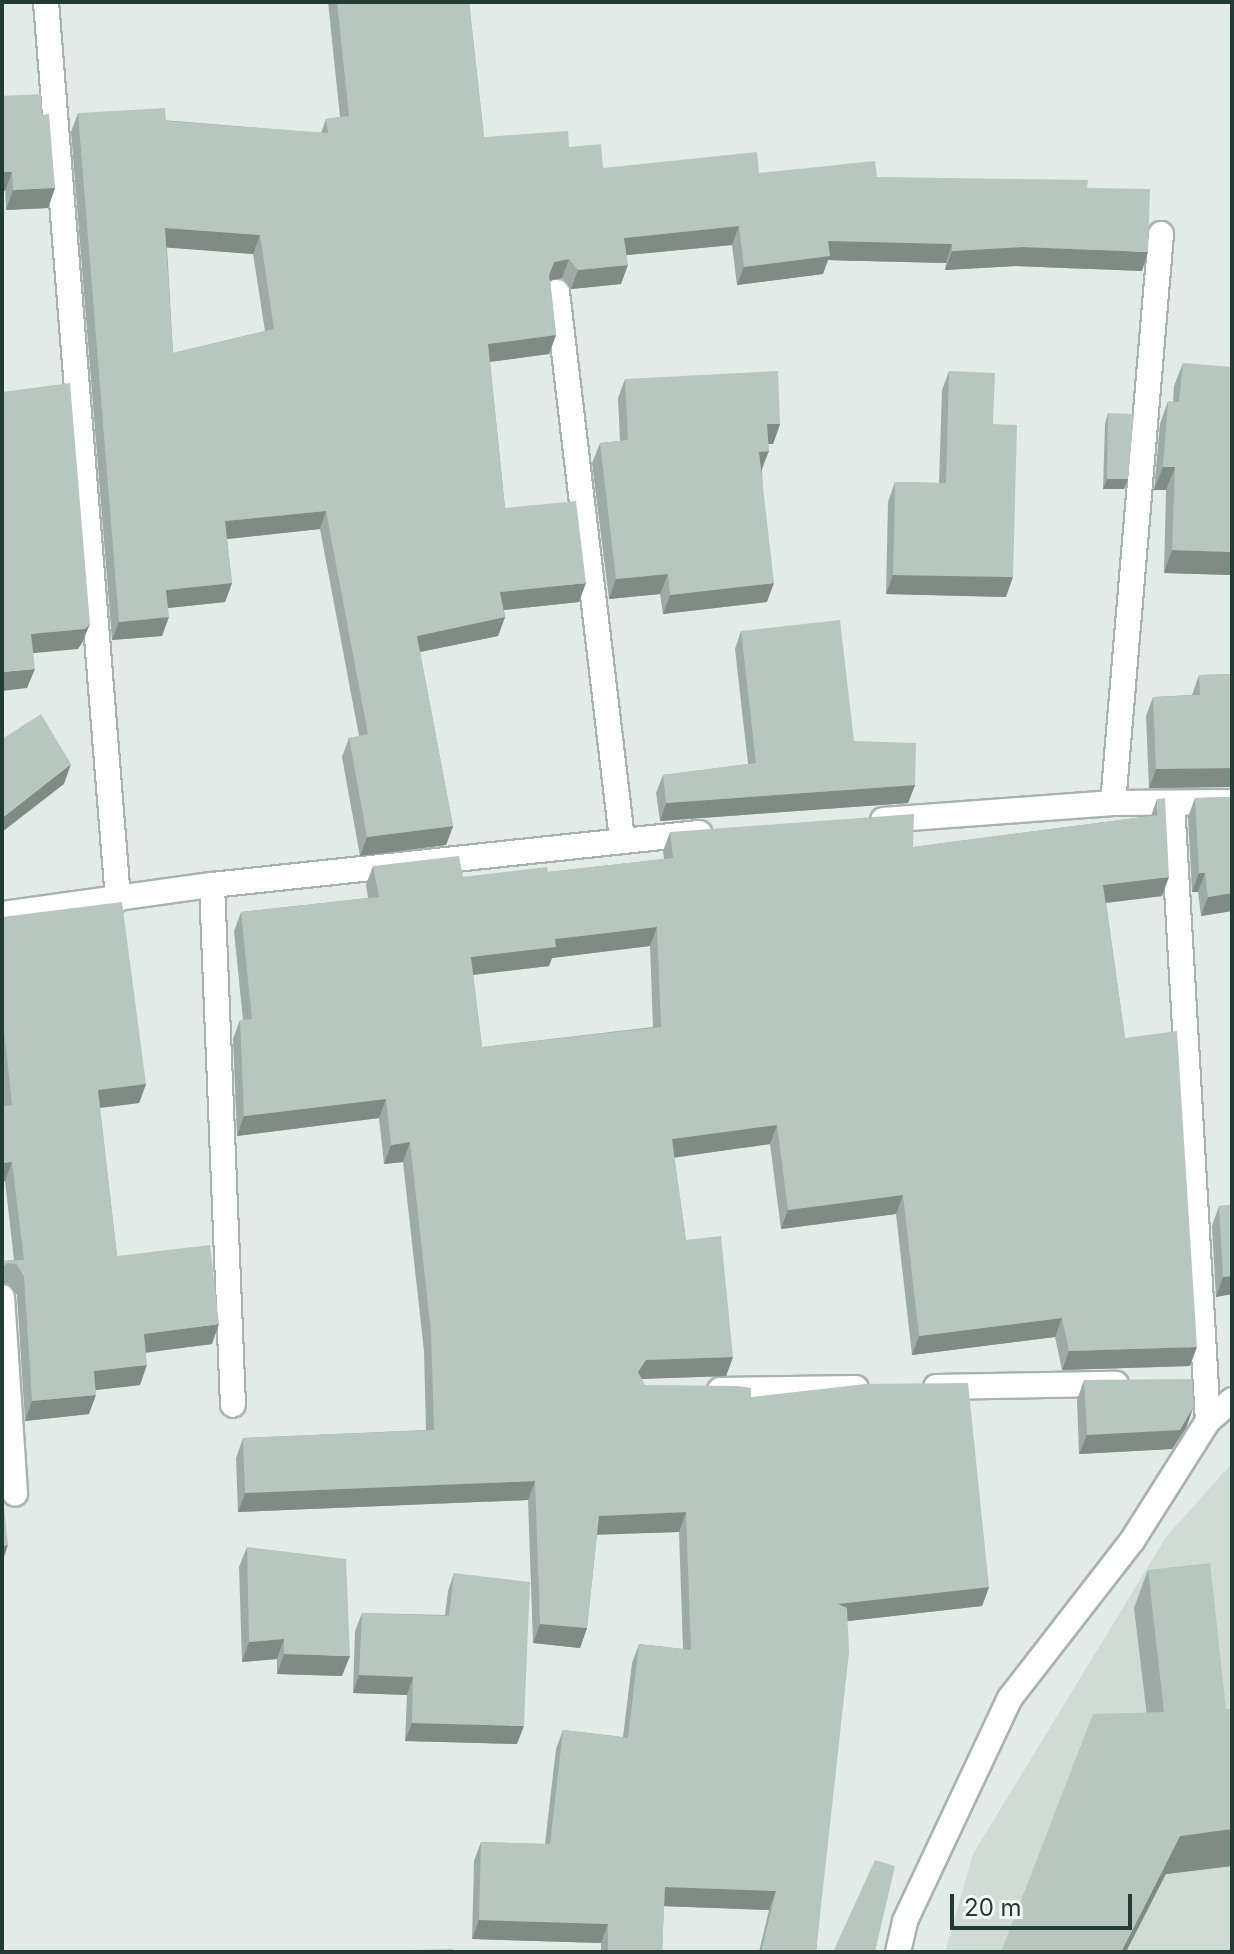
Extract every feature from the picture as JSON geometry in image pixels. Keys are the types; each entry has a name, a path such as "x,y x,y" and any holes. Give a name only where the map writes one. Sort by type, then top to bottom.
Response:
{"street":[{"path":"46,2 118,899"},
{"path":"1113,803 1161,234"},
{"path":"557,292 622,839"},
{"path":"859,822 1113,803 1232,802"},
{"path":"1172,803 1208,1421"},
{"path":"2,914 212,885 622,839 717,832"},
{"path":"212,885 233,1405"},
{"path":"2,1297 15,1494"},
{"path":"1174,1383 1206,1383"},
{"path":"918,1387 1142,1384"},
{"path":"694,1391 886,1388"},
{"path":"898,1952 905,1921 1010,1698 1132,1541 1208,1421 1232,1400"}],"shaded area":[{"path":"1232,1463 1232,1952 945,1952 973,1854 1166,1537"}],"building":[{"path":"337,2 469,2 484,137 568,131 569,147 601,144 603,168 757,152 759,173 875,161 877,177 1088,180 1087,188 1150,189 1148,252 1023,247 952,251 952,244 828,241 830,256 744,267 739,226 624,238 628,265 578,270 569,259 554,262 549,275 556,335 488,344 505,508 576,501 586,583 500,592 505,617 417,636 453,826 367,837 349,738 368,734 326,511 225,521 232,583 166,590 169,617 119,622 78,113 165,108 166,121 328,133 326,119 349,116","holes":["165,228 260,235 274,329 173,353"]},
{"path":"41,94 42,115 49,114 55,188 13,190 12,172 2,172 2,96"},
{"path":"1183,363 1232,367 1232,552 1172,550 1175,467 1163,467 1168,401 1179,402"},
{"path":"778,371 780,424 767,424 769,451 759,452 774,583 670,595 668,574 616,579 600,443 628,440 625,379"},
{"path":"949,371 995,373 993,424 1017,425 1013,577 893,575 895,482 946,483"},
{"path":"70,383 90,624 85,629 31,634 35,669 2,672 2,392"},
{"path":"1108,413 1134,414 1128,479 1107,479"},
{"path":"840,620 854,741 916,743 915,785 666,803 663,775 756,763 741,631"},
{"path":"1232,674 1232,768 1156,769 1153,697 1200,695 1199,675"},
{"path":"41,714 71,764 2,818 2,739"},
{"path":"1232,797 1232,893 1208,897 1205,873 1199,873 1195,798"},
{"path":"1165,798 1169,877 1103,885 1125,1038 1177,1031 1197,1347 1069,1351 1062,1318 919,1336 903,1195 788,1210 777,1125 672,1139 686,1240 721,1236 733,1357 646,1360 638,1372 645,1385 737,1386 751,1388 751,1397 866,1384 968,1383 989,1587 838,1604 847,1608 849,1652 816,1952 761,1952 776,1891 665,1887 662,1952 608,1952 608,1924 479,1920 481,1842 550,1844 563,1730 628,1738 639,1644 691,1650 686,1512 599,1516 587,1628 540,1624 535,1481 245,1493 243,1438 434,1430 431,1332 410,1142 391,1145 386,1099 244,1116 240,1020 252,1019 241,912 379,897 373,866 459,856 463,877 547,867 548,872 673,858 670,832 914,814 913,847 1158,815 1157,799","holes":["657,927 661,1027 482,1047 471,957 556,947 555,939"]},
{"path":"122,902 146,1084 98,1090 117,1256 210,1245 219,1324 144,1334 147,1365 94,1371 96,1395 32,1401 24,1276 16,1264 7,1263 2,1269 2,1261 24,1260 12,1162 2,1163 2,1106 12,1105 2,1012 2,917"},
{"path":"1232,1205 1232,1276 1223,1277 1219,1206"},
{"path":"1192,1379 1193,1408 1180,1430 1087,1435 1084,1380"},
{"path":"2,1489 8,1545 2,1546"},
{"path":"247,1547 346,1559 350,1656 284,1654 284,1639 249,1642"},
{"path":"1210,1563 1226,1709 1232,1709 1232,1829 1180,1836 1121,1952 1001,1952 1093,1714 1164,1712 1148,1570"},
{"path":"454,1573 530,1582 524,1726 412,1723 413,1677 359,1675 362,1613 449,1616"},
{"path":"875,1860 895,1866 875,1952 833,1952"},
{"path":"453,1949 453,1952 367,1952 367,1951"}]}
